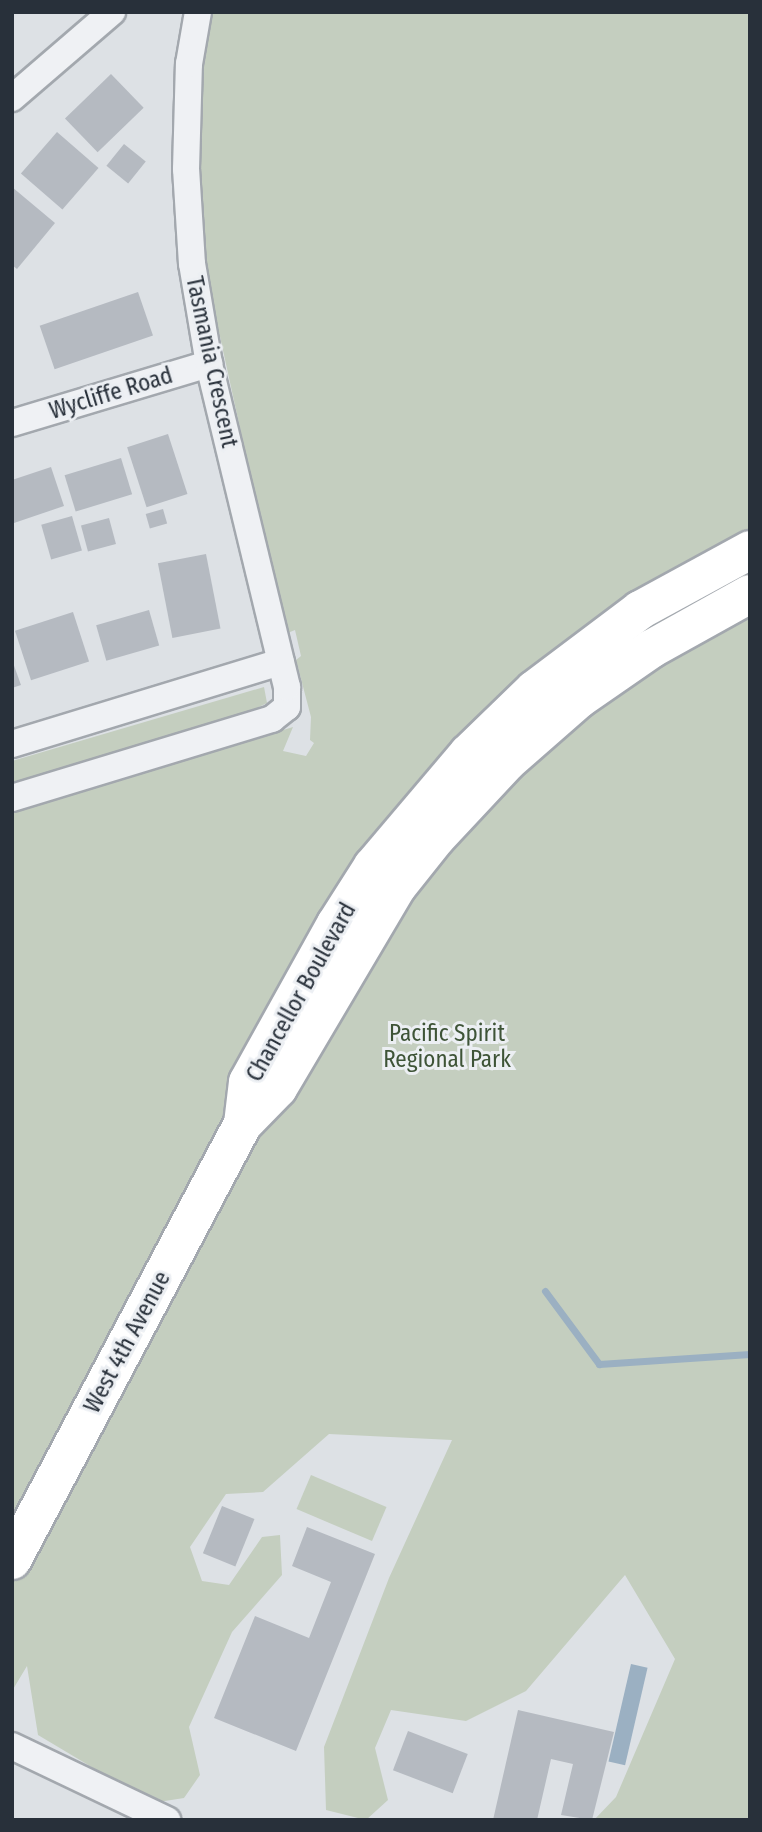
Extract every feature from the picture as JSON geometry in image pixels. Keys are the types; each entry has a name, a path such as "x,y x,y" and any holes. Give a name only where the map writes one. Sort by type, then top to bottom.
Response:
{"main road":[{"name":"Chancellor Boulevard","path":"243,1124 248,1082 330,934 373,866 467,754 534,690 629,618 750,550"},
{"name":"Chancellor Boulevard","path":"243,1124 278,1088 397,887 467,804 579,699 651,649 750,594"},
{"name":"West 4th Avenue","path":"12,1560 243,1124"}],"street":[{"path":"12,98 112,12"},
{"name":"Tasmania Crescent","path":"12,798 272,719 287,707 281,662 209,364 192,264 186,169 189,64 198,12"},
{"name":"Wycliffe Road","path":"12,423 209,364"},
{"path":"12,744 281,662"},
{"path":"12,1746 167,1820"}],"green space":[{"name":"Pacific Spirit Regional Park","path":"210,12 750,12 750,1820 594,1820 616,1797 675,1659 625,1575 526,1691 466,1721 391,1710 375,1748 388,1800 366,1820 326,1810 324,1747 389,1578 452,1440 329,1434 263,1492 226,1494 190,1547 202,1581 229,1585 262,1537 280,1535 282,1575 232,1632 189,1727 200,1775 184,1798 152,1803 38,1735 27,1666 12,1691 12,813 293,727 283,751 306,756 314,743 310,740 311,717 296,660 301,656 295,630 285,634 205,268 199,188 201,65"},
{"path":"264,687 267,703 239,717 12,785 12,761"},
{"path":"311,1475 386,1507 372,1541 297,1509"}],"water":[{"path":"631,1664 648,1668 625,1765 609,1761"}],"building":[{"path":"111,74 144,108 98,152 65,118"},
{"path":"57,132 99,168 62,210 21,174"},
{"path":"124,144 146,162 128,183 106,166"},
{"path":"12,187 55,223 17,269 12,265"},
{"path":"138,292 153,335 55,369 40,326"},
{"path":"168,434 187,494 147,507 127,447"},
{"path":"121,458 132,494 76,512 65,475"},
{"path":"51,467 64,506 14,523 12,480"},
{"path":"163,509 167,523 150,528 146,514"},
{"path":"72,516 82,551 51,559 41,525"},
{"path":"109,518 116,544 88,552 81,526"},
{"path":"206,554 221,629 172,638 158,563"},
{"path":"149,610 159,646 106,661 96,625"},
{"path":"73,612 89,661 31,680 15,631"},
{"path":"12,660 21,685 12,688"},
{"path":"222,1506 254,1519 235,1566 203,1553"},
{"path":"307,1527 375,1554 296,1751 214,1718 255,1616 309,1638 331,1582 292,1566"},
{"path":"518,1710 614,1732 592,1820 561,1815 573,1764 551,1759 537,1820 493,1820"},
{"path":"408,1731 468,1754 453,1793 393,1770"}],"waterway":[{"path":"545,1291 599,1364 750,1354"}]}
